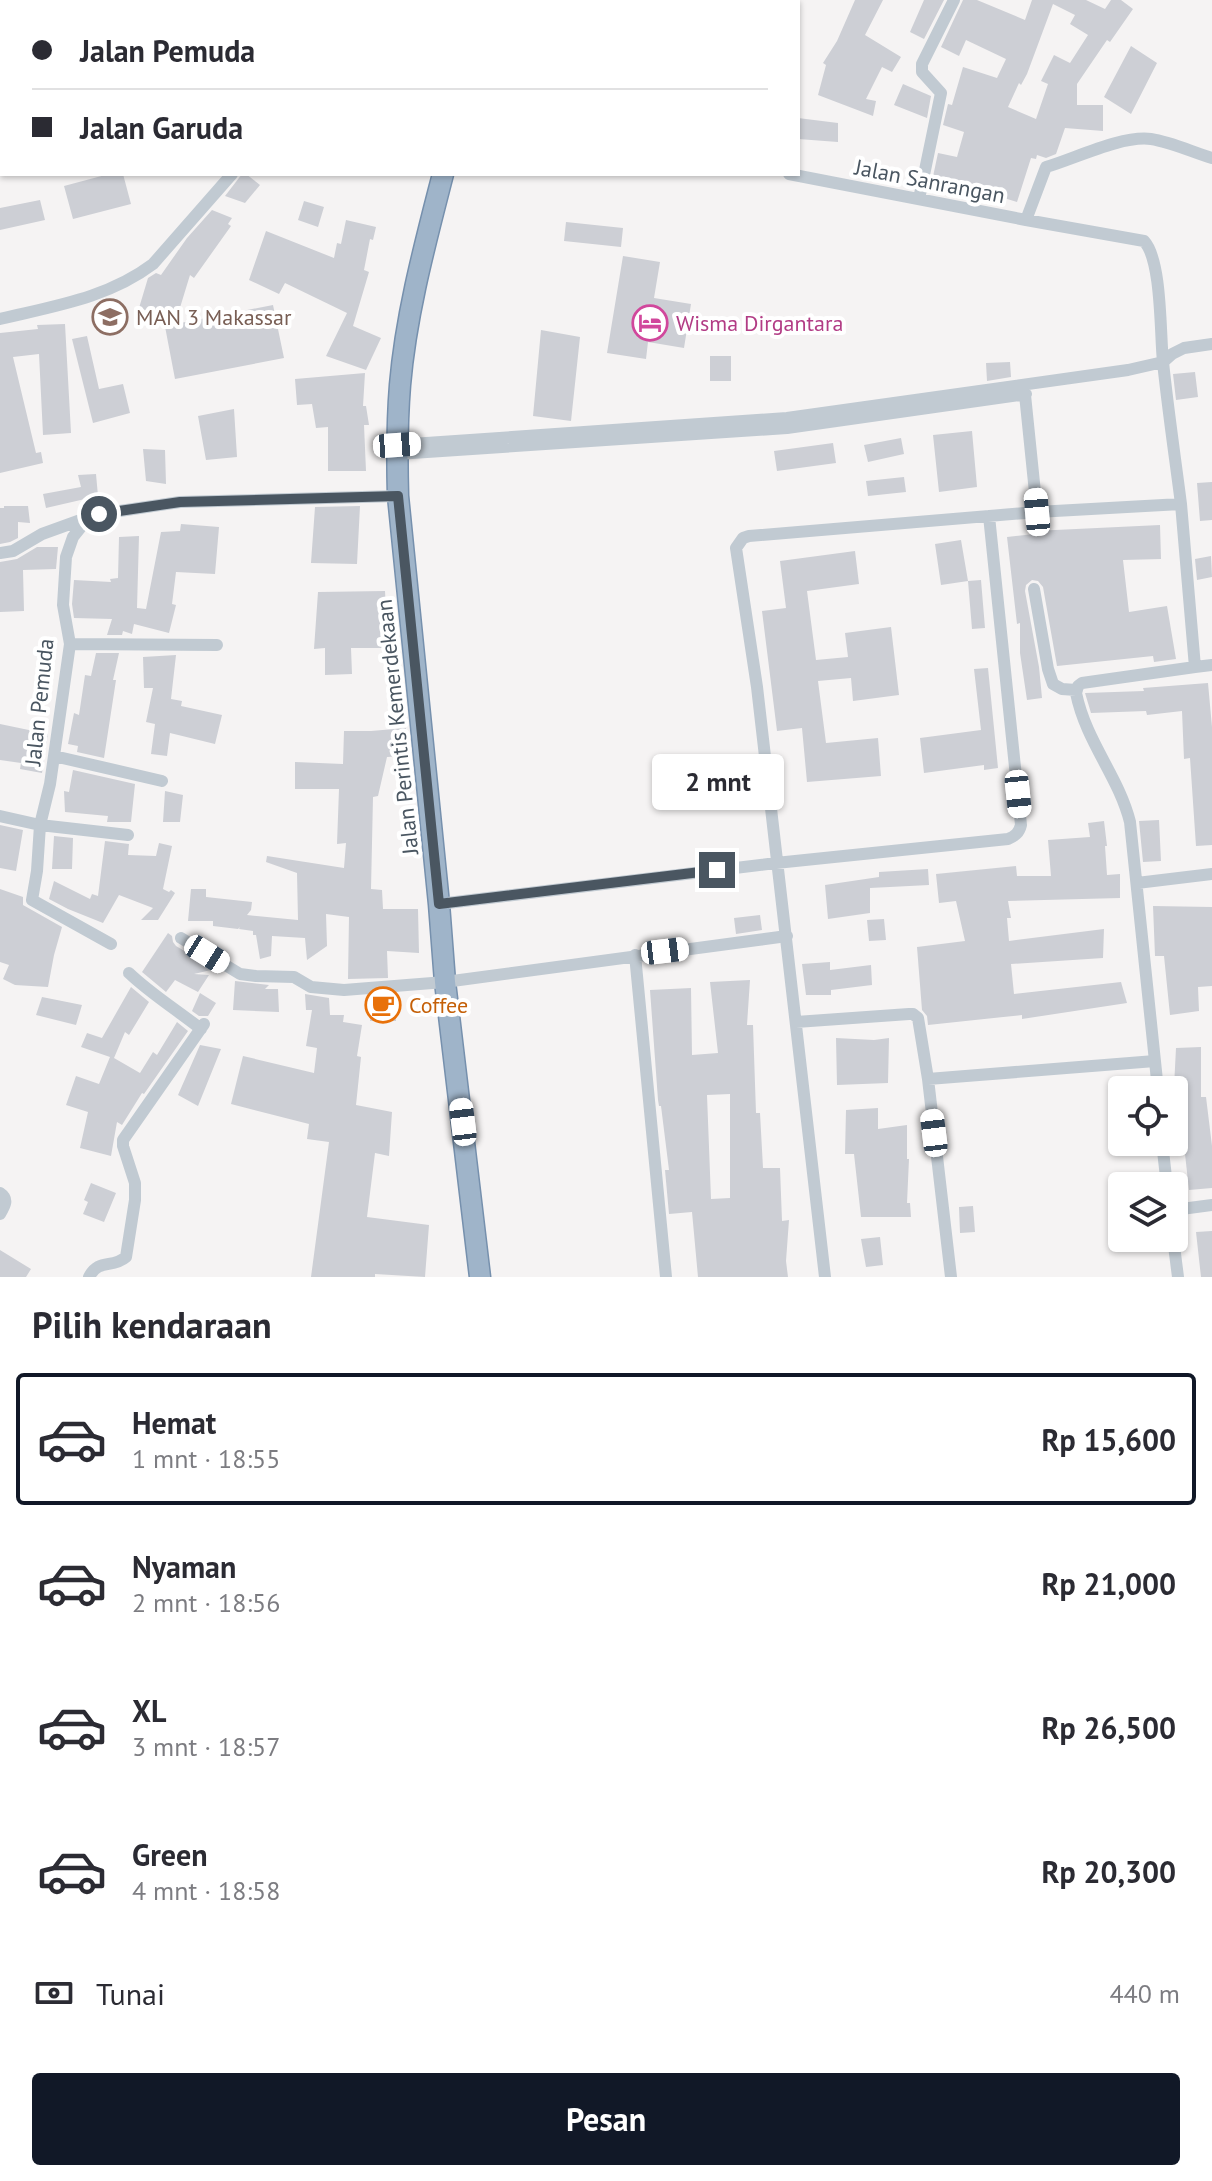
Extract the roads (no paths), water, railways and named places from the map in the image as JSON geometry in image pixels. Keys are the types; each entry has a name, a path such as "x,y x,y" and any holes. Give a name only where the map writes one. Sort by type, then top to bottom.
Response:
{"highway":[{"name":"Jalan Perintis Kemerdekaan","path":"442,176 418,271 407,332 400,384 398,496 445,982 480,1277"}],"street":[{"path":"919,199 941,93 922,72 922,64 954,0"},
{"name":"Jalan Sanrangan","path":"799,176 1026,220 1046,167 1131,139 1161,142 1212,158"},
{"path":"0,319 92,296 137,276 153,264 230,176"},
{"path":"1026,220 1144,241 1150,247 1181,504 1195,667"},
{"path":"397,450 787,428 1025,390 1128,370 1163,362 1184,348 1212,344"},
{"path":"1025,390 1037,512"},
{"path":"0,553 13,551 42,534 89,517 180,502 398,496"},
{"path":"825,1277 757,687 736,548 743,538 749,536 1037,512 1181,504"},
{"path":"439,904 776,863 1008,839 1019,832 1021,825 989,516"},
{"name":"Jalan Pemuda","path":"89,517 73,537 66,557 64,616 70,644 54,756 40,825 32,900 111,944"},
{"path":"1034,589 1053,684 1062,689 1076,690"},
{"path":"70,644 217,645"},
{"path":"1157,1076 1128,812 1091,739 1076,690 1082,683 1212,665"},
{"path":"54,756 162,781"},
{"path":"0,816 40,825 128,835"},
{"path":"1137,883 1212,874"},
{"path":"181,938 240,974 294,977 317,988 344,990 445,982 787,936"},
{"path":"635,955 666,1277"},
{"path":"89,1277 98,1266 123,1261 126,1257 135,1183 123,1140 203,1026 147,990 129,973"},
{"path":"796,1022 913,1014 920,1022 951,1277"},
{"path":"928,1079 1155,1061"},
{"path":"0,1193 6,1201 0,1214"},
{"path":"1188,1208 1212,1205"},
{"path":"1175,1252 1178,1277"}],"place":[{"name":"MAN 3 Makassar","path":"110,317"},
{"name":"Wisma Dirgantara","path":"650,323"},
{"name":"Coffee","path":"383,1005"}]}
